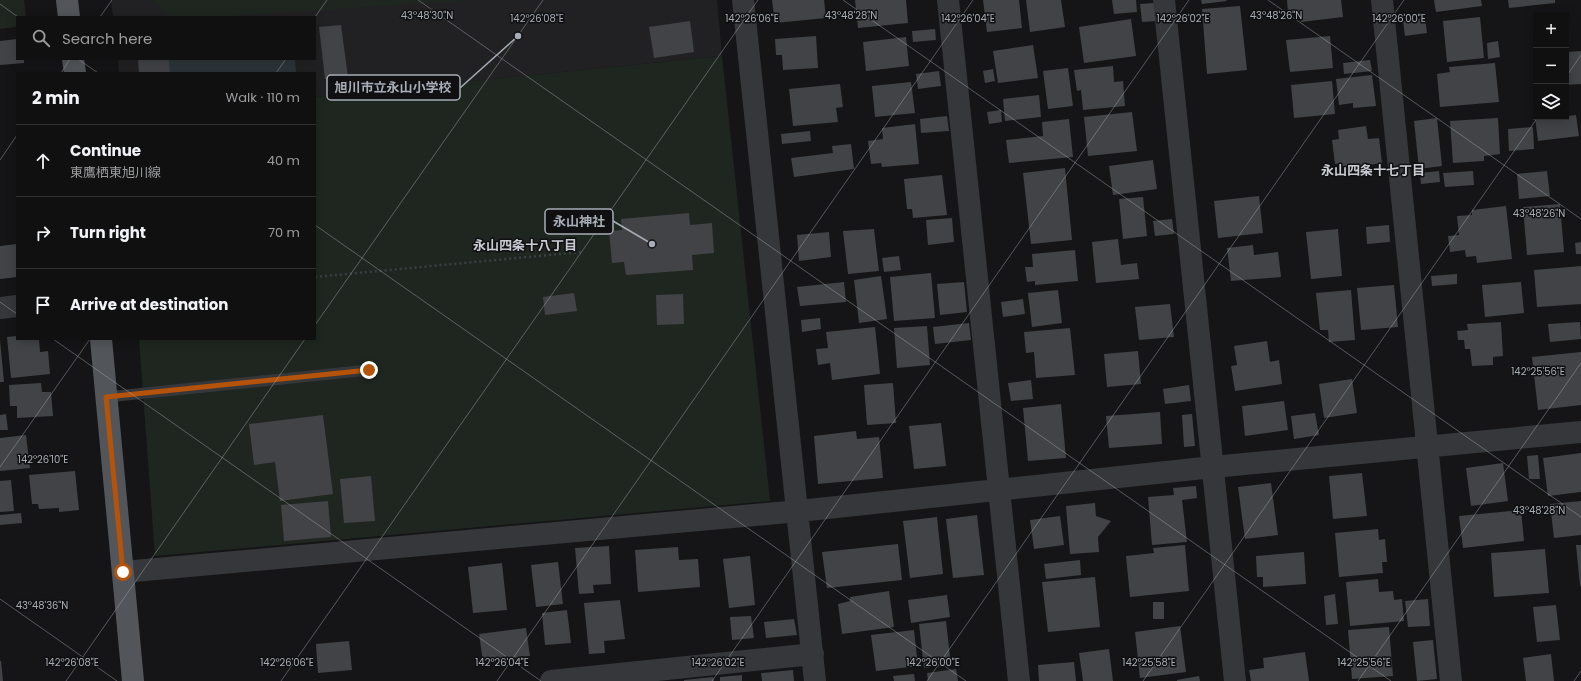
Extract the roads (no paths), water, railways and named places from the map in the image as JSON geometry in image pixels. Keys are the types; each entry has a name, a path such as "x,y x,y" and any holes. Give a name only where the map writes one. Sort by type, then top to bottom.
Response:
{"main road":[{"path":"67,0 69,16"},
{"path":"73,60 75,72"},
{"path":"101,340 133,681"}],"street":[{"path":"743,0 799,511 815,681"},
{"path":"948,0 1019,681"},
{"path":"1164,0 1235,681"},
{"path":"1382,0 1451,681"},
{"path":"0,308 16,306"},
{"path":"123,572 799,511 1213,467 1581,432"},
{"path":"551,681 812,654"}],"lane":[{"path":"106,397 369,370"}],"place":[{"name":"旭川市立永山小学校","path":"518,36"},
{"name":"永山神社","path":"652,244"}],"district":[{"name":"永山四条十七丁目","path":"1373,170"},
{"name":"永山四条十八丁目","path":"525,245"}]}
